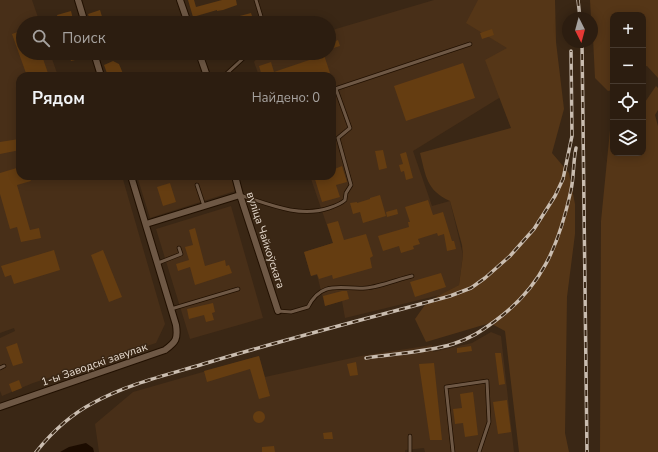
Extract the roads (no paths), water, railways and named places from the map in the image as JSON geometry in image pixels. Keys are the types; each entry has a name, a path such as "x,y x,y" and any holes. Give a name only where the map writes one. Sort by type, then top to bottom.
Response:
{"street":[{"path":"78,0 83,16"},
{"path":"180,0 186,16"},
{"path":"96,60 100,72"},
{"path":"201,60 206,72"},
{"path":"132,180 171,309"},
{"name":"вуліца Чайкоўскага","path":"236,180 278,311"},
{"path":"146,224 240,195"},
{"name":"1-ы Заводскі завулак","path":"0,407 165,350 175,342 177,334 171,309"}],"lane":[{"path":"256,0 261,16"},
{"path":"336,88 470,44"},
{"path":"228,72 241,60"},
{"path":"240,195 297,212 322,210 341,204 345,200 346,193 351,185 338,138 350,128 336,94"},
{"path":"197,185 204,206"},
{"path":"158,263 181,254 179,248"},
{"path":"278,311 292,312 308,307 313,297 322,291 339,286 366,288 412,276"},
{"path":"171,309 238,289"},
{"path":"453,452 446,387 487,381 489,422 479,452"},
{"path":"410,436 410,452"}],"railway":[{"path":"578,0 579,12"},
{"path":"582,48 587,452"},
{"path":"36,452 55,431 77,413 93,403 121,390 240,353 450,296 471,288 485,278 510,256 534,229 555,196 563,179 572,136 571,51"},
{"path":"366,358 421,351 453,344 480,332 511,308 537,279 554,247 561,229 571,190 576,148"}]}
